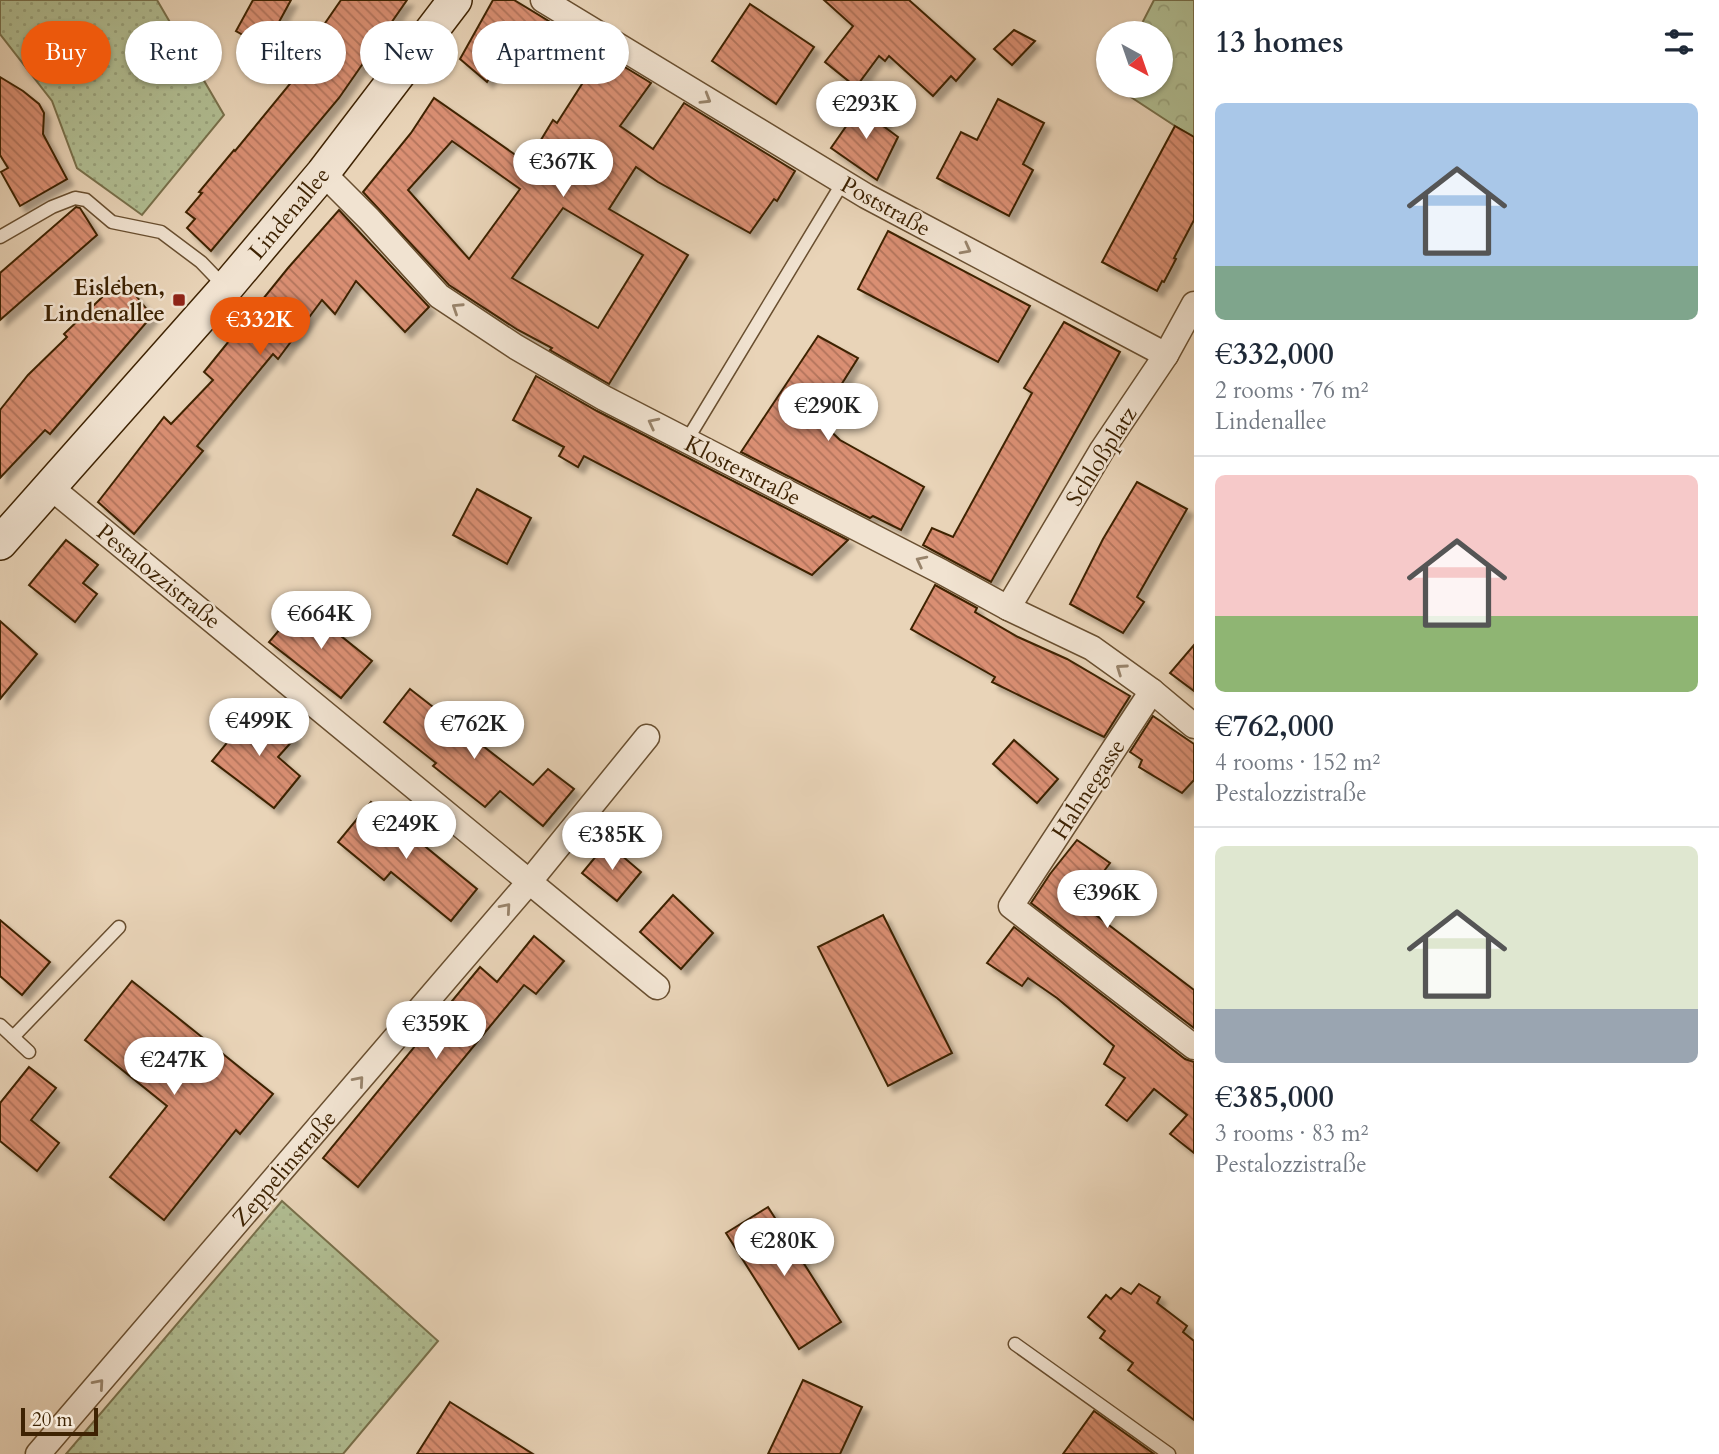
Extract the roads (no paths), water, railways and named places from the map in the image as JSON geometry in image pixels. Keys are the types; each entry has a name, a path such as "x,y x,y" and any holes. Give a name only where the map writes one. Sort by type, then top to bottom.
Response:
{"street":[{"name":"Lindenallee","path":"0,543 226,288 323,173 456,0"},
{"name":"Poststraße","path":"543,0 843,182 1166,355"},
{"name":"Klosterstraße","path":"323,173 439,296 527,354 604,398 1008,608 1092,648 1152,691 1194,726"},
{"name":"Schloßplatz","path":"1008,608 1102,450 1166,355 1194,304"},
{"name":"Pestalozzistraße","path":"49,486 657,987"},
{"name":"Hahnegasse","path":"1152,691 1012,906 1194,1047"},
{"name":"Zeppelinstraße","path":"38,1454 530,881 647,737"}],"lane":[{"path":"687,440 843,182"},
{"path":"0,237 52,207 75,198 86,200 111,222 161,232 201,262 226,288"},
{"path":"13,1037 119,928"},
{"path":"0,1025 29,1052"},
{"path":"1016,1344 1168,1454"}],"place":[{"name":"Eisleben, Lindenallee","path":"179,300"}]}
